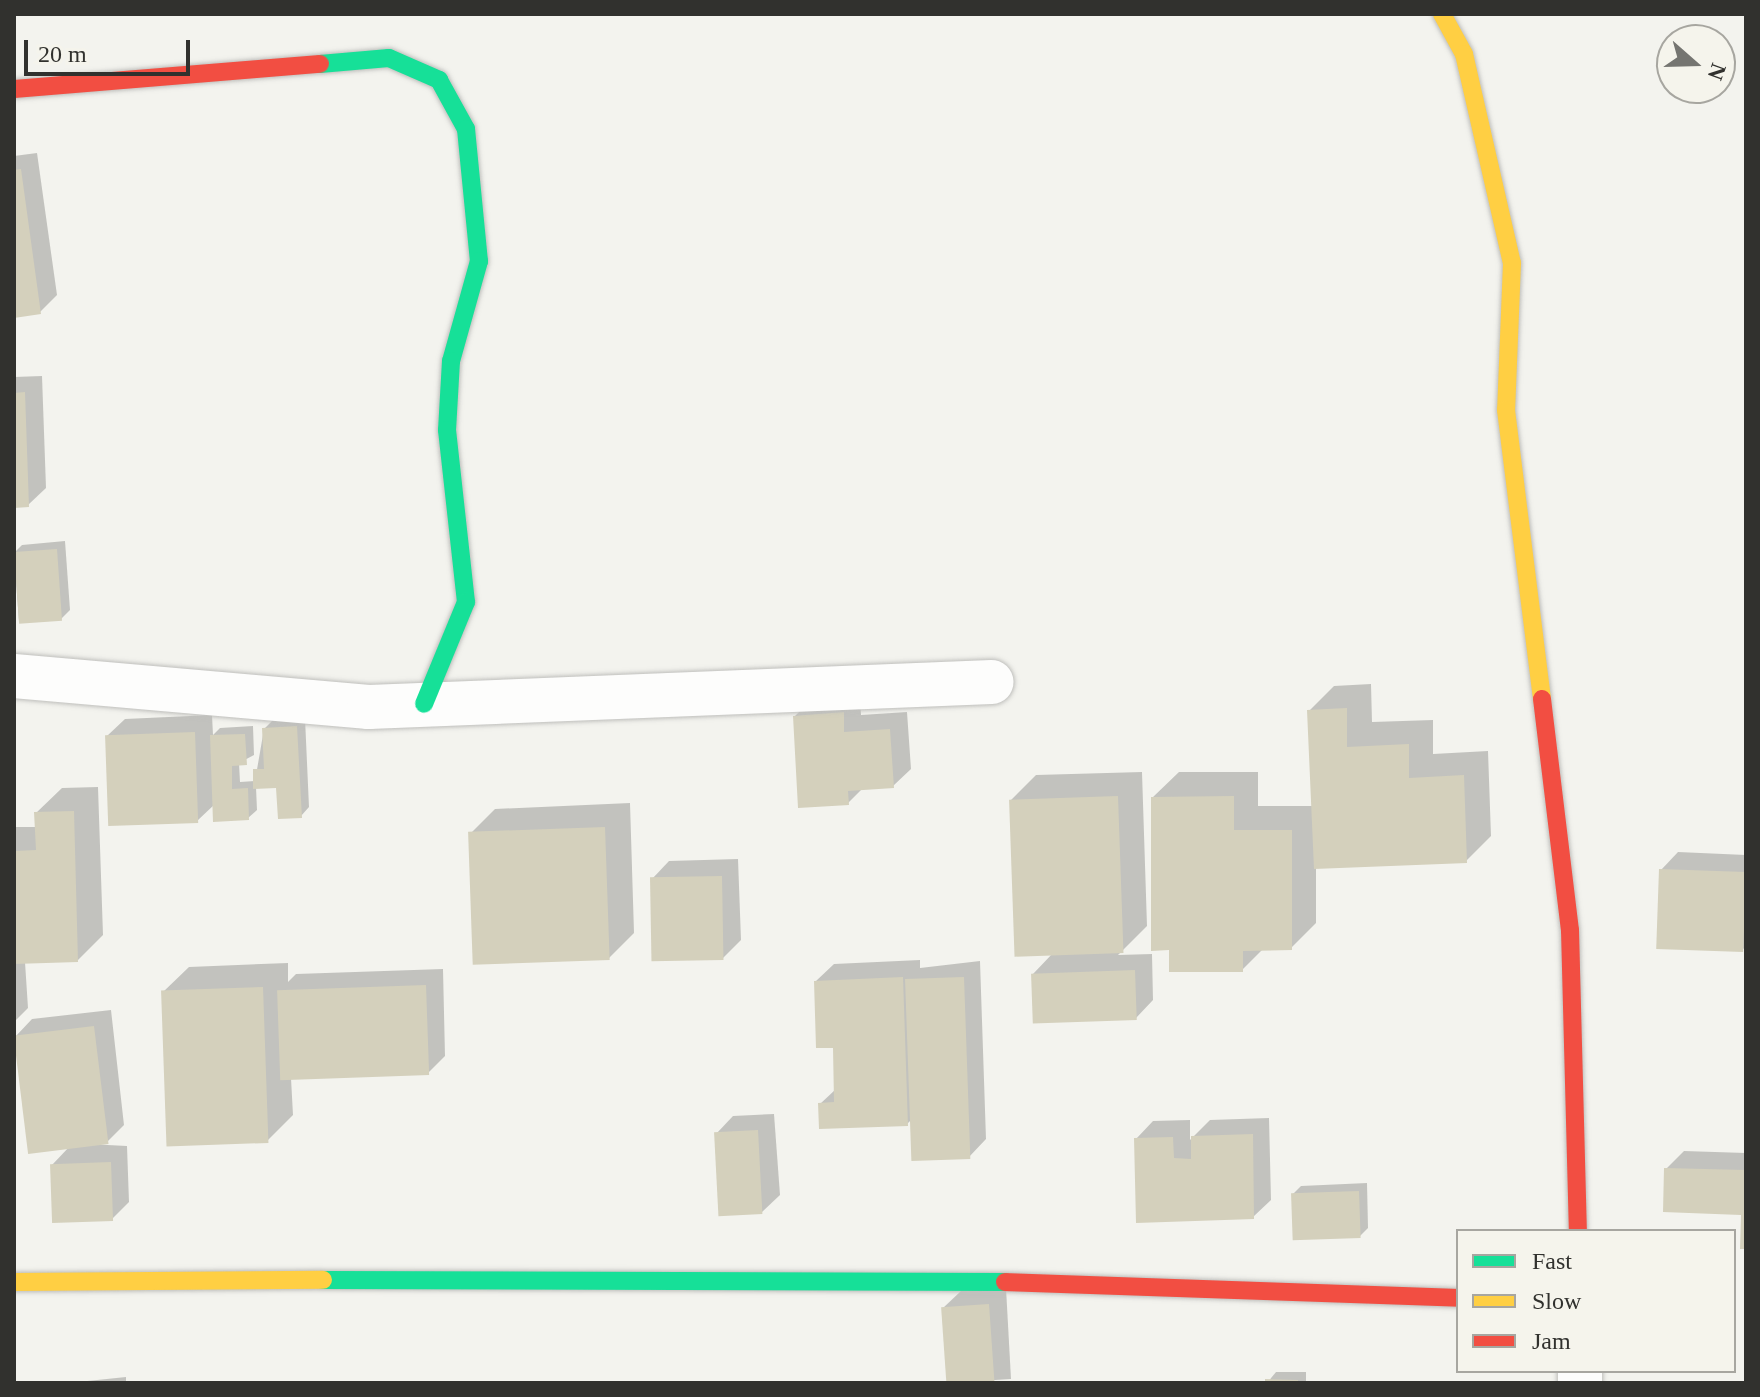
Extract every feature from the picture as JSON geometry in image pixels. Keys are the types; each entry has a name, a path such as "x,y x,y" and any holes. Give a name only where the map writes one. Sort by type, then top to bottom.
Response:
{"street":[{"path":"1442,14 1464,54 1512,263 1506,410 1570,930 1578,1229"},
{"path":"14,89 389,58 439,80 466,129 479,261 451,361 447,430 466,602 424,704"},
{"path":"14,676 369,707 991,682"},
{"path":"14,1282 850,1276 1456,1298"}],"building":[{"path":"21,169 41,314 14,318 14,170"},
{"path":"25,392 29,507 14,508 14,393"},
{"path":"57,549 62,621 19,624 14,552"},
{"path":"1347,708 1347,747 1409,744 1409,778 1464,775 1467,863 1314,869 1307,710"},
{"path":"844,712 844,732 890,729 894,788 848,791 849,805 798,808 793,716"},
{"path":"297,726 302,818 278,819 276,788 253,789 253,769 264,769 262,728"},
{"path":"195,732 198,823 108,826 105,735"},
{"path":"245,734 247,765 232,766 232,789 248,788 249,820 213,822 210,735"},
{"path":"1118,796 1123,953 1015,957 1009,800"},
{"path":"1234,796 1234,830 1292,830 1292,950 1243,951 1243,972 1169,972 1169,950 1151,951 1151,797"},
{"path":"74,811 78,962 14,964 14,851 36,850 34,812"},
{"path":"605,827 610,960 473,965 468,832"},
{"path":"1659,869 1746,872 1743,952 1656,949"},
{"path":"722,876 723,960 651,961 650,877"},
{"path":"1135,970 1137,1020 1033,1024 1031,974"},
{"path":"903,977 908,1126 819,1129 818,1103 834,1102 833,1048 816,1048 814,981"},
{"path":"964,977 970,1159 911,1161 905,979"},
{"path":"426,985 429,1075 280,1080 277,990"},
{"path":"263,987 268,1143 167,1146 161,991"},
{"path":"94,1026 109,1144 28,1154 14,1036"},
{"path":"758,1130 762,1214 718,1216 714,1132"},
{"path":"1253,1134 1254,1219 1136,1223 1134,1138 1173,1137 1174,1158 1191,1159 1191,1136"},
{"path":"111,1162 113,1221 52,1223 50,1164"},
{"path":"1664,1168 1746,1170 1746,1249 1740,1249 1741,1215 1663,1212"},
{"path":"1359,1191 1361,1238 1293,1240 1291,1193"},
{"path":"989,1304 995,1383 946,1383 941,1307"},
{"path":"1265,1379 1298,1380 1298,1383 1265,1383"}],"traffic: fast":[{"path":"320,64 389,58 439,80 466,129 479,261 451,361 447,430 466,602 424,704"},
{"path":"323,1280 1005,1282"}],"traffic: slow":[{"path":"1442,14 1464,54 1512,263 1506,410 1542,699"},
{"path":"14,1282 323,1280"}],"traffic: jam":[{"path":"14,89 320,64"},
{"path":"1542,699 1570,930 1578,1229"},
{"path":"1005,1282 1456,1298"}]}
